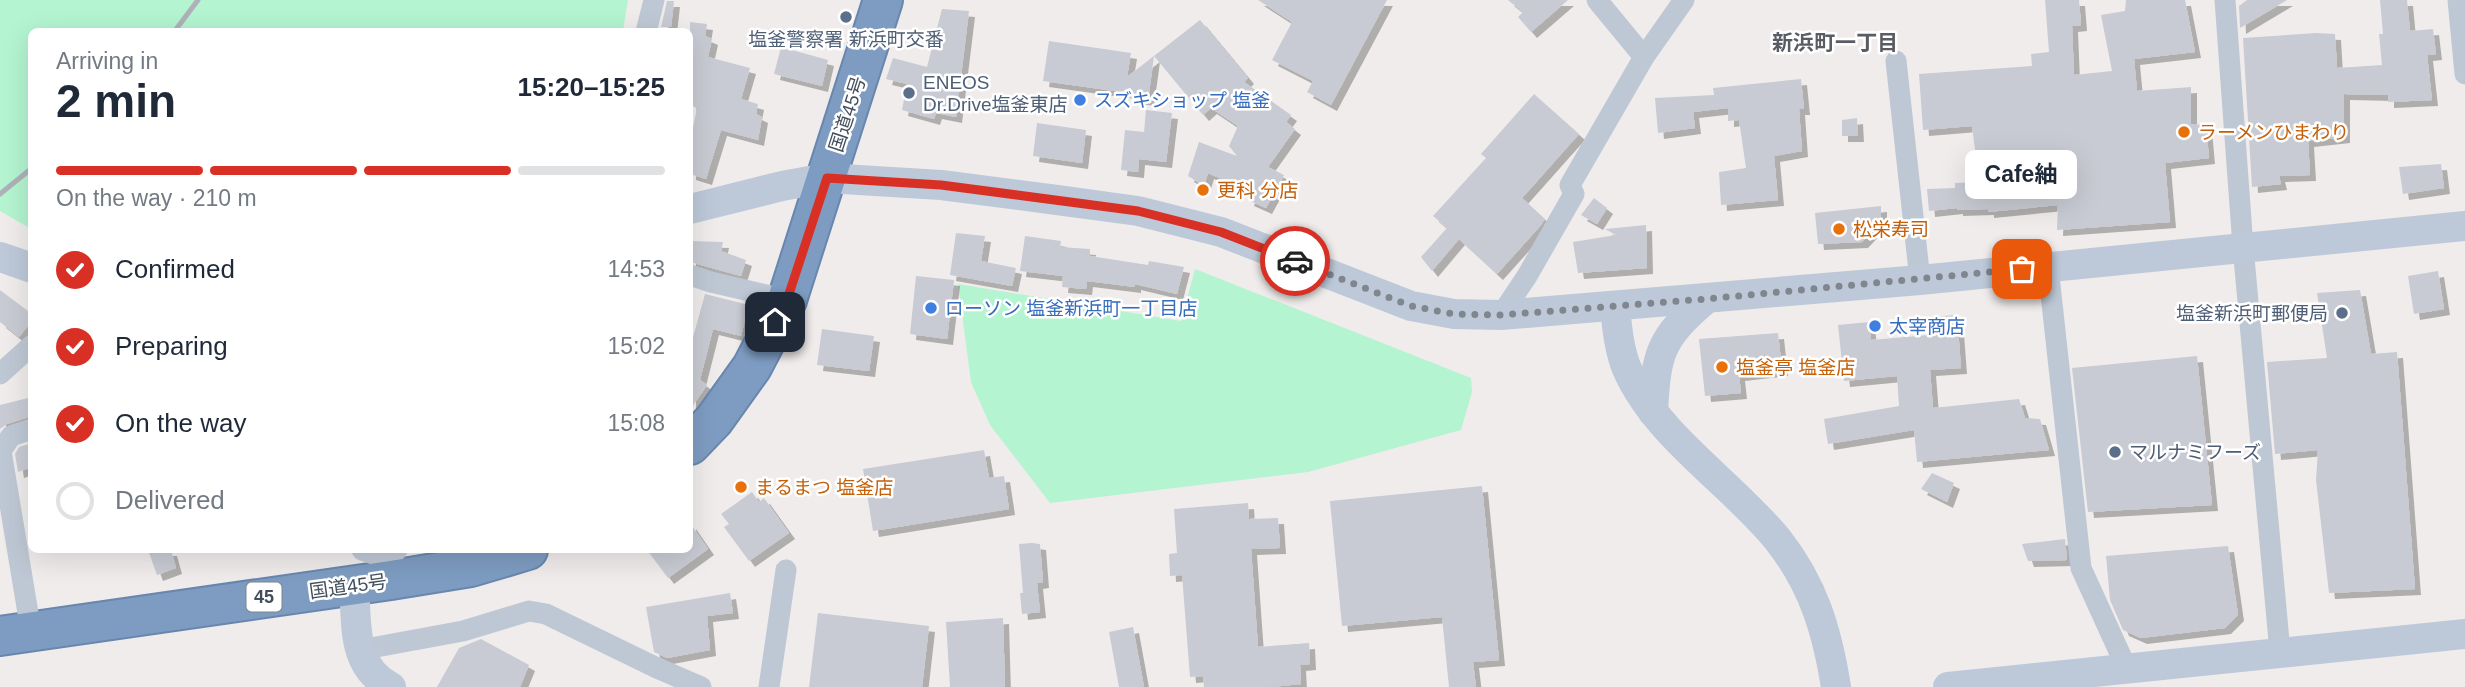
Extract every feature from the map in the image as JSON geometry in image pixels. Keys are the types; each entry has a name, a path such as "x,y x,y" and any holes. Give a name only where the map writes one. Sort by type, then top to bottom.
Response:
{"highway":[{"name":"国道45号","path":"693,442 714,420 752,367 787,300 883,0"},
{"name":"国道45号","path":"16,634 358,567 392,563 471,567 517,553"}],"street":[{"path":"647,28 654,0"},
{"path":"1597,0 1644,57"},
{"path":"1501,315 1574,194 1570,185 1644,57 1684,0"},
{"path":"2225,0 2243,247 2280,652"},
{"path":"2458,0 2465,74"},
{"path":"1896,61 1920,280"},
{"path":"693,208 782,186 827,178 941,185 1138,211 1221,232 1411,306 1454,314 1501,315 1920,280 2465,226"},
{"path":"0,257 28,267"},
{"path":"2048,267 2081,568 2127,669"},
{"path":"693,276 787,300"},
{"path":"1653,412 1655,373 1662,349 1678,323 1706,299"},
{"path":"1615,307 1618,336 1627,368 1653,412 1777,540 1798,570 1817,605 1831,656 1836,687"},
{"path":"0,374 28,349"},
{"path":"16,634 1,451 11,436 28,430"},
{"path":"358,567 360,650 368,670 391,687"},
{"path":"769,687 786,570"},
{"path":"360,650 463,631 529,611 546,614 701,687"},
{"path":"1948,687 2465,634"}],"green space":[{"path":"0,0 628,0 623,28 28,28 28,227 0,211"},
{"path":"1195,269 1471,378 1472,392 1461,430 1308,472 1050,503 990,425 971,382 958,284 1181,321"}],"building":[{"path":"1258,0 1387,0 1331,105 1307,92 1313,81 1272,60 1292,22"},
{"path":"1508,0 1568,0 1531,32 1518,17 1523,12"},
{"path":"2045,0 2079,0 2081,25 2072,26 2074,75 2112,71 2101,15 2125,11 2126,0 2185,0 2195,52 2134,59 2137,91 2191,87 2191,124 2206,125 2209,158 2165,163 2170,222 2057,230 2058,205 1988,212 1988,209 1957,208 1929,211 1927,189 1955,188 1955,183 1979,182 1972,126 1923,130 1919,74 2032,66 2031,54 2049,52"},
{"path":"2247,0 2287,0 2240,28 2239,6"},
{"path":"2380,0 2407,0 2410,31 2433,29 2436,54 2427,55 2432,100 2388,102 2388,95 2344,94 2344,137 2308,141 2310,175 2279,176 2281,184 2252,187 2243,38 2335,34 2337,68 2382,65"},
{"path":"667,1 674,1 671,27 661,27"},
{"path":"942,9 969,11 956,117 936,113 934,119 902,110 907,84 886,79 893,58 927,67"},
{"path":"1200,20 1248,78 1244,82 1291,115 1286,122 1295,129 1268,167 1284,175 1266,208 1248,200 1251,192 1208,173 1204,186 1188,176 1199,142 1237,156 1229,146 1238,126 1211,108 1203,115 1154,56 1148,100 1129,97 1129,93 1043,81 1049,41 1131,53 1127,77"},
{"path":"690,22 707,24 705,36 712,39 708,57 750,68 741,99 758,104 756,114 762,117 758,140 721,130 706,179 693,175 693,127 697,108 693,106 693,28 690,28"},
{"path":"781,47 828,60 822,86 774,74"},
{"path":"1801,79 1804,109 1799,109 1802,151 1774,156 1778,200 1721,205 1719,172 1746,168 1739,120 1728,121 1728,108 1693,112 1695,128 1658,133 1655,98 1714,95 1713,88"},
{"path":"1534,94 1579,134 1522,198 1545,219 1497,274 1459,239 1432,271 1421,257 1447,228 1433,216 1486,158 1481,154"},
{"path":"1146,110 1172,113 1166,162 1139,159 1138,172 1121,170 1125,130 1144,132"},
{"path":"1857,118 1858,136 1842,136 1842,120"},
{"path":"1037,123 1086,130 1082,163 1033,156"},
{"path":"2441,164 2444,188 2403,194 2399,167"},
{"path":"1594,198 1607,208 1597,224 1581,215"},
{"path":"1881,206 1881,222 1862,242 1818,244 1815,213"},
{"path":"1646,225 1647,268 1578,273 1573,242 1616,235 1605,229"},
{"path":"956,233 985,236 981,261 1016,268 1012,286 950,275"},
{"path":"1025,236 1061,241 1060,247 1090,249 1090,256 1148,265 1149,261 1184,267 1177,294 1135,284 1135,287 1087,281 1086,289 1062,287 1063,276 1020,271"},
{"path":"693,241 723,242 721,251 746,260 741,276 693,263"},
{"path":"2438,271 2444,309 2414,314 2408,276"},
{"path":"916,276 954,280 947,339 910,334"},
{"path":"0,290 28,311 28,326 19,337 0,322"},
{"path":"2360,290 2371,354 2397,352 2415,589 2329,593 2316,480 2318,450 2275,454 2267,362 2327,358 2317,293"},
{"path":"705,294 749,305 741,336 713,329 700,380 707,385 693,406 693,337"},
{"path":"1957,315 1961,368 1930,370 1933,408 2019,399 2025,418 2040,419 2049,450 1917,462 1914,430 1828,444 1824,419 1899,406 1897,376 1844,381 1838,325 1869,322 1871,340 1929,335 1927,317"},
{"path":"822,329 874,336 869,371 817,365"},
{"path":"1778,333 1782,370 1739,375 1741,393 1705,396 1699,339"},
{"path":"2197,356 2212,505 2088,512 2072,368"},
{"path":"28,398 28,417 0,429 0,405"},
{"path":"28,444 28,468 18,472 15,454 19,447"},
{"path":"984,450 989,478 1004,476 1009,509 873,531 863,469"},
{"path":"1932,473 1954,483 1947,502 1921,489"},
{"path":"1482,486 1499,660 1473,662 1476,687 1449,687 1442,617 1342,626 1330,501"},
{"path":"752,492 759,502 764,498 789,533 749,561 724,527 729,524 721,514"},
{"path":"1248,503 1249,519 1278,518 1280,548 1251,549 1258,647 1309,643 1310,664 1300,665 1301,684 1204,687 1203,676 1190,677 1182,575 1170,576 1169,554 1177,553 1174,509"},
{"path":"693,527 708,549 668,578 649,553 693,553"},
{"path":"2065,539 2067,560 2028,561 2022,544"},
{"path":"1019,544 1040,544 1043,582 1037,583 1040,612 1022,614"},
{"path":"2228,546 2238,615 2225,628 2141,638 2123,630 2110,600 2106,556"},
{"path":"149,553 172,553 176,568 157,575"},
{"path":"730,593 733,613 707,616 710,650 667,658 654,652 646,607"},
{"path":"818,613 929,626 922,687 809,687"},
{"path":"1003,618 1005,687 950,687 946,622"},
{"path":"1133,627 1144,687 1119,687 1109,632"},
{"path":"481,639 529,665 520,687 437,687 459,648"}],"railway":[{"path":"177,28 198,0"},
{"path":"0,194 28,171"}],"way so far":[{"path":"1295,261 1411,306 1454,314 1501,315 2022,269"}],"place":[{"name":"塩釜警察署 新浜町交番","path":"846,17"},
{"name":"ENEOS Dr.Drive塩釜東店","path":"909,93"},
{"name":"スズキショップ 塩釜","path":"1080,100"},
{"name":"ラーメンひまわり","path":"2184,132"},
{"name":"更科 分店","path":"1203,190"},
{"name":"松栄寿司","path":"1839,229"},
{"name":"Cafe紬","path":"2022,269"},
{"name":"ローソン 塩釜新浜町一丁目店","path":"931,308"},
{"name":"塩釜新浜町郵便局","path":"2342,313"},
{"name":"太宰商店","path":"1875,326"},
{"name":"塩釜亭 塩釜店","path":"1722,367"},
{"name":"マルナミフーズ","path":"2115,452"},
{"name":"まるまつ 塩釜店","path":"741,487"}],"district":[{"name":"新浜町一丁目","path":"1835,43"}],"route":[{"path":"775,322 787,300 827,178 941,185 1138,211 1221,232 1295,261"}]}
